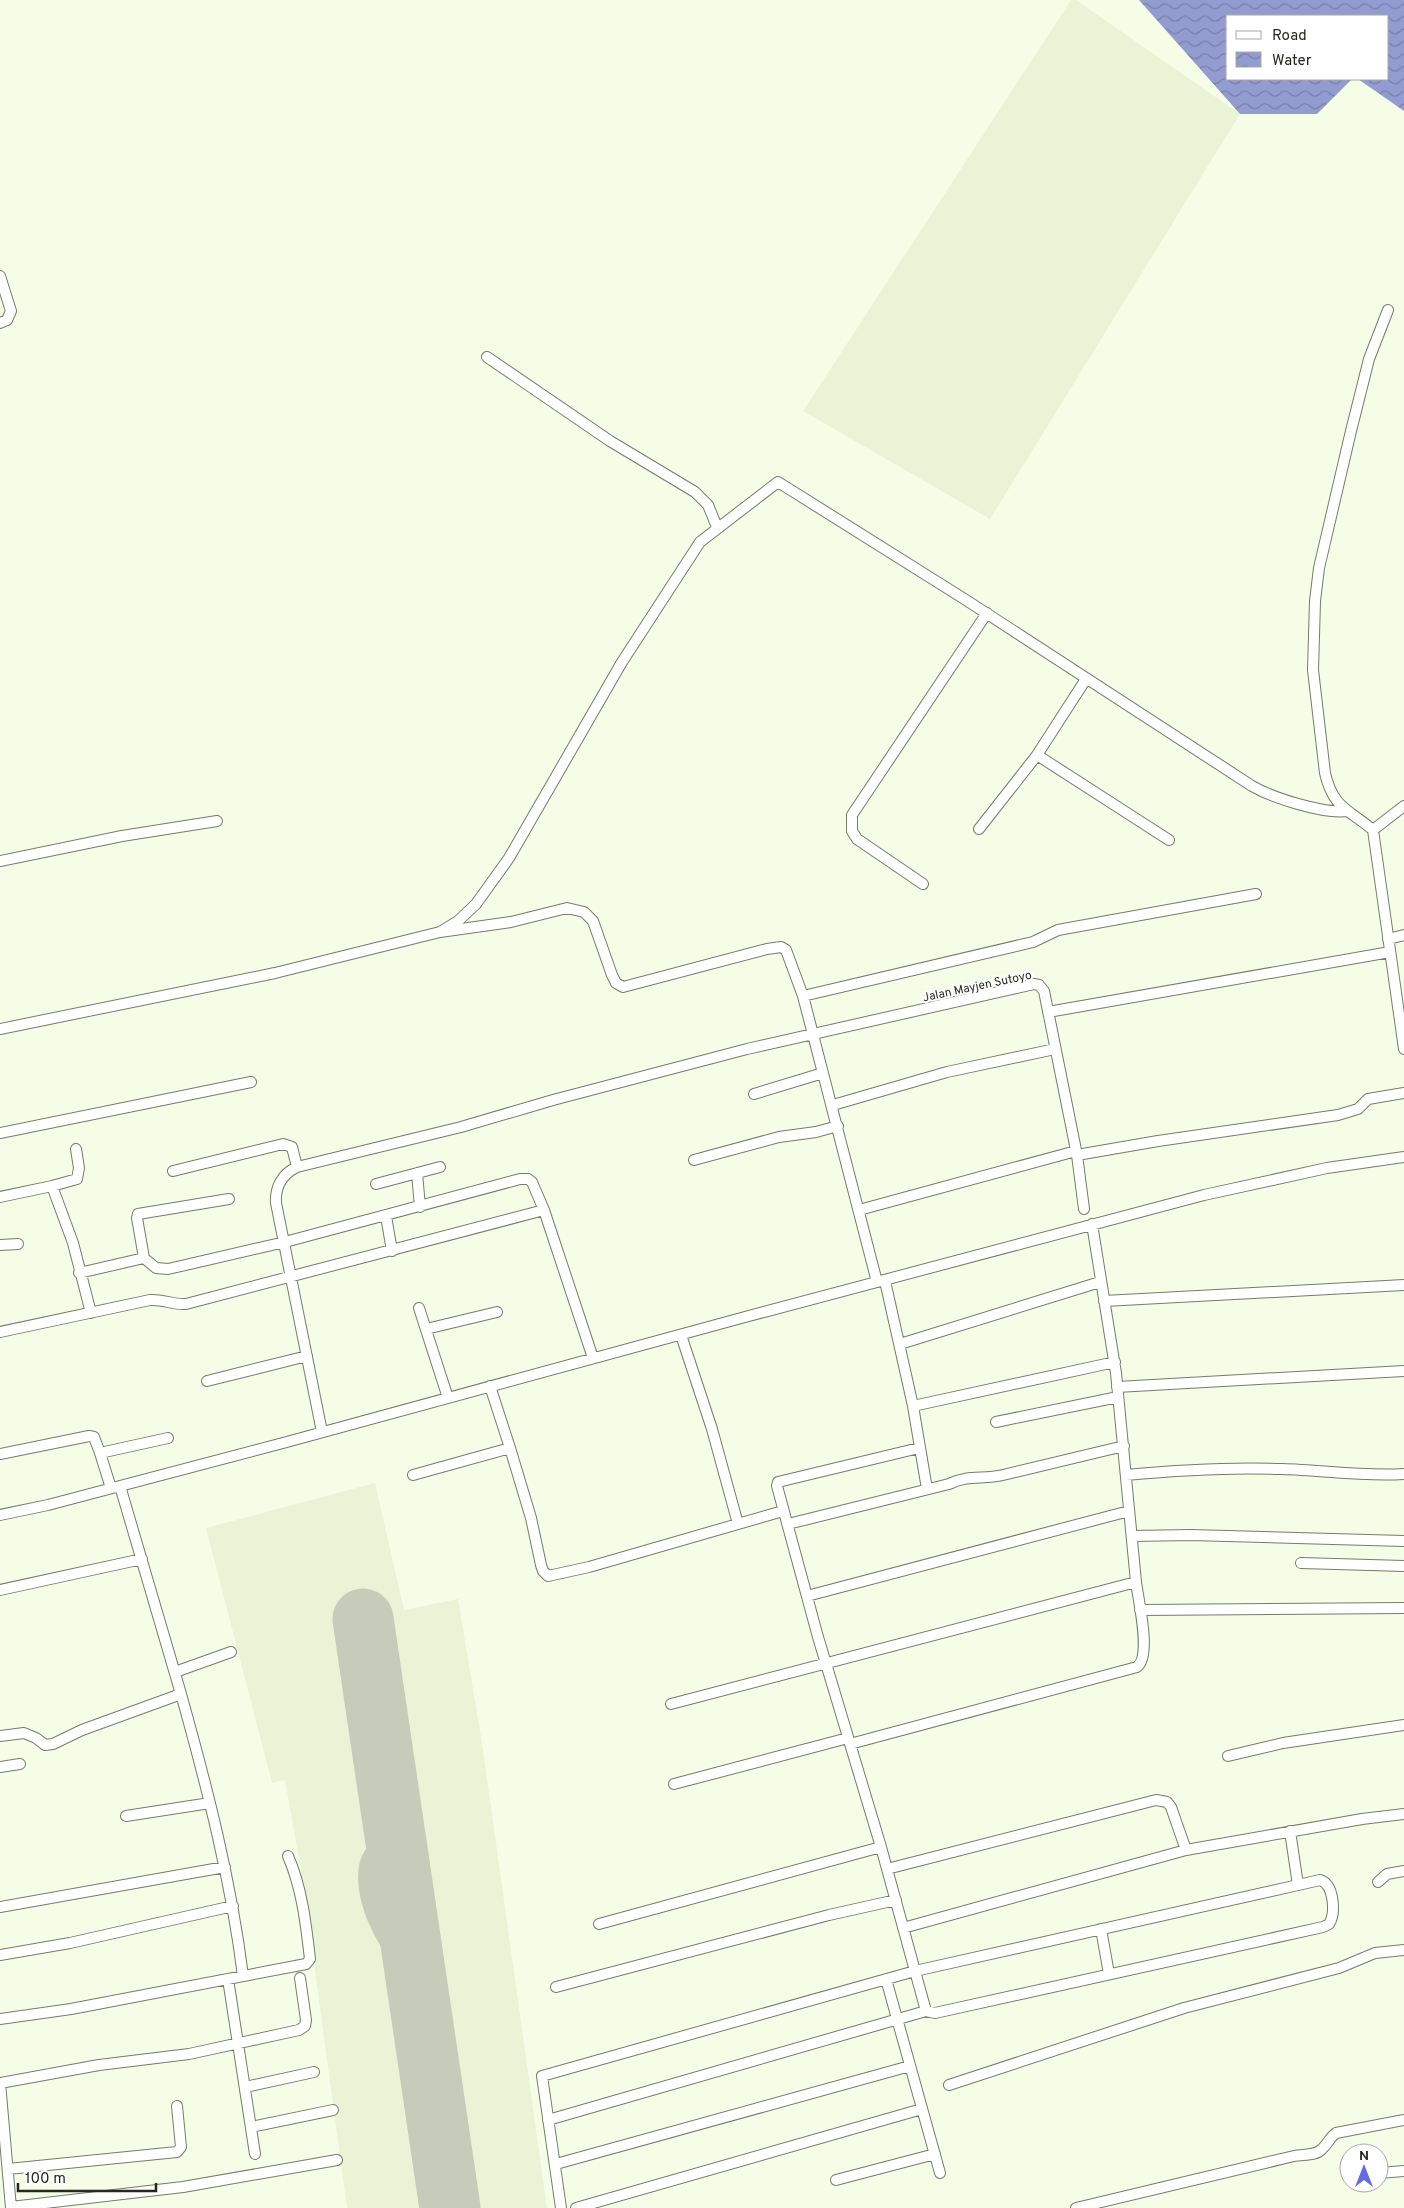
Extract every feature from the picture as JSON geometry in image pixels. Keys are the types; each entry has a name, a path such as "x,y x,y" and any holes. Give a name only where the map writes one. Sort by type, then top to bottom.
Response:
{"street":[{"path":"0,276 11,311 7,320 0,323"},
{"path":"1388,310 1369,359 1319,568 1314,607 1313,670 1324,773 1334,800 1373,830 1404,1049"},
{"path":"487,357 610,441 695,492 708,505 715,518 717,527"},
{"path":"440,932 458,921 476,904 504,866 622,662 700,542 717,527 778,482 986,613 1262,792 1327,811 1347,811"},
{"path":"923,884 857,839 852,831 852,815 986,613"},
{"path":"979,829 1037,755 1086,679"},
{"path":"1037,755 1168,840"},
{"path":"1373,830 1404,806"},
{"path":"0,861 103,840 217,821"},
{"path":"803,996 1033,942 1058,930 1256,894"},
{"path":"0,1029 275,973 440,932 510,922 553,911 575,909 584,912 593,921 612,975 620,986 627,987 767,949 781,947 786,950 803,996 859,1210 900,1344 927,1489"},
{"path":"1388,939 1404,934"},
{"path":"1048,1012 1390,952"},
{"name":"Jalan Mayjen Sutoyo","path":"297,1167 461,1127 553,1100 738,1051 1034,984 1039,985 1044,991 1077,1153 1084,1211 1089,1225 1115,1362 1144,1647 1143,1659 1137,1667 843,1741"},
{"path":"833,1105 947,1072 1056,1049"},
{"path":"754,1094 824,1073"},
{"path":"0,1133 251,1082"},
{"path":"859,1210 1077,1153 1344,1114 1358,1109 1368,1099 1404,1093"},
{"path":"694,1160 779,1136 816,1132 838,1126"},
{"path":"173,1170 284,1144 292,1147 297,1167 285,1175 275,1193 322,1432"},
{"path":"0,1197 77,1179 79,1168 76,1149"},
{"path":"0,1515 116,1487 1089,1225 1250,1184 1328,1168 1404,1157"},
{"path":"376,1184 440,1167"},
{"path":"417,1173 420,1207"},
{"path":"229,1199 138,1214 137,1218 144,1258 156,1268 168,1269 285,1242 528,1179 532,1182 544,1210 593,1358"},
{"path":"52,1186 73,1243 79,1273 91,1314"},
{"path":"0,1332 158,1299 186,1304 544,1210"},
{"path":"386,1216 392,1251"},
{"path":"0,1245 18,1244"},
{"path":"79,1273 144,1258"},
{"path":"900,1344 1100,1282"},
{"path":"1104,1301 1404,1285"},
{"path":"419,1308 448,1398"},
{"path":"426,1329 497,1312"},
{"path":"681,1335 714,1437 738,1524"},
{"path":"207,1381 307,1356"},
{"path":"913,1406 1115,1362"},
{"path":"996,1422 1118,1392 1404,1370"},
{"path":"490,1386 531,1518 540,1565 548,1576 589,1567 777,1513"},
{"path":"0,1454 89,1436 94,1437 116,1487 142,1559 175,1672 225,1867 233,1906 243,1976"},
{"path":"100,1453 168,1438"},
{"path":"788,1524 927,1489 967,1476 986,1478 1003,1476 1124,1446"},
{"path":"413,1475 510,1448"},
{"path":"919,1448 778,1482 777,1513 788,1524 826,1664 843,1741 887,1869 888,1901 903,1928 926,2011"},
{"path":"1126,1475 1242,1468 1359,1474 1404,1474"},
{"path":"807,1596 1129,1511"},
{"path":"1132,1536 1191,1535 1404,1541"},
{"path":"0,1590 142,1559"},
{"path":"1301,1563 1404,1566"},
{"path":"671,1704 1136,1582"},
{"path":"1140,1610 1404,1608"},
{"path":"175,1672 231,1652"},
{"path":"0,1736 24,1733 36,1738 45,1745 53,1744 82,1730 181,1694"},
{"path":"1228,1756 1283,1744 1404,1725"},
{"path":"674,1784 843,1741"},
{"path":"0,1767 20,1764"},
{"path":"887,1869 1156,1800 1167,1802 1171,1807 1186,1850"},
{"path":"126,1816 210,1803"},
{"path":"903,1928 1186,1850 1362,1819 1404,1814"},
{"path":"1290,1831 1298,1885"},
{"path":"599,1924 881,1847"},
{"path":"0,2019 71,2009 306,1964 309,1961 301,1895 288,1856"},
{"path":"0,1907 225,1867"},
{"path":"1378,1882 1387,1874 1404,1871"},
{"path":"548,2120 898,2021 926,2011 935,2013 1305,1931 1329,1924 1332,1914 1331,1892 1328,1885 1320,1880 915,1971 542,2076 548,2120 556,2164 561,2208"},
{"path":"556,1987 711,1945 888,1901"},
{"path":"0,1955 70,1943 233,1906"},
{"path":"1101,1929 1109,1974"},
{"path":"949,2086 1184,2008 1339,1968 1374,1953 1404,1950"},
{"path":"300,1978 306,2020 305,2026 299,2030 189,2054 99,2065 0,2083 11,2207 183,2187 337,2160"},
{"path":"228,1979 255,2154"},
{"path":"886,1979 940,2173"},
{"path":"556,2164 910,2066"},
{"path":"245,2086 314,2072"},
{"path":"8,2169 177,2152 181,2147 177,2106"},
{"path":"576,2208 922,2109"},
{"path":"251,2127 333,2110"},
{"path":"1076,2208 1294,2156 1315,2154 1336,2133 1404,2120"},
{"path":"836,2180 935,2154"},
{"path":"1389,2172 1404,2171"}],"shaded area":[{"path":"1071,0 1076,0 1240,114 990,519 803,411"},
{"path":"375,1483 404,1610 458,1599 482,1743 547,2208 347,2208 303,1881 285,1780 272,1783 206,1528"}],"water":[{"path":"1139,0 1404,0 1404,111 1359,80 1389,80 1389,15 1226,15 1226,80 1351,80 1317,114 1240,114"}],"taxiway":[{"path":"398,1855 393,1850 382,1852 375,1858 372,1867 372,1890 378,1913 394,1944 416,1978"}],"runway":[{"path":"363,1619 450,2208"}]}
